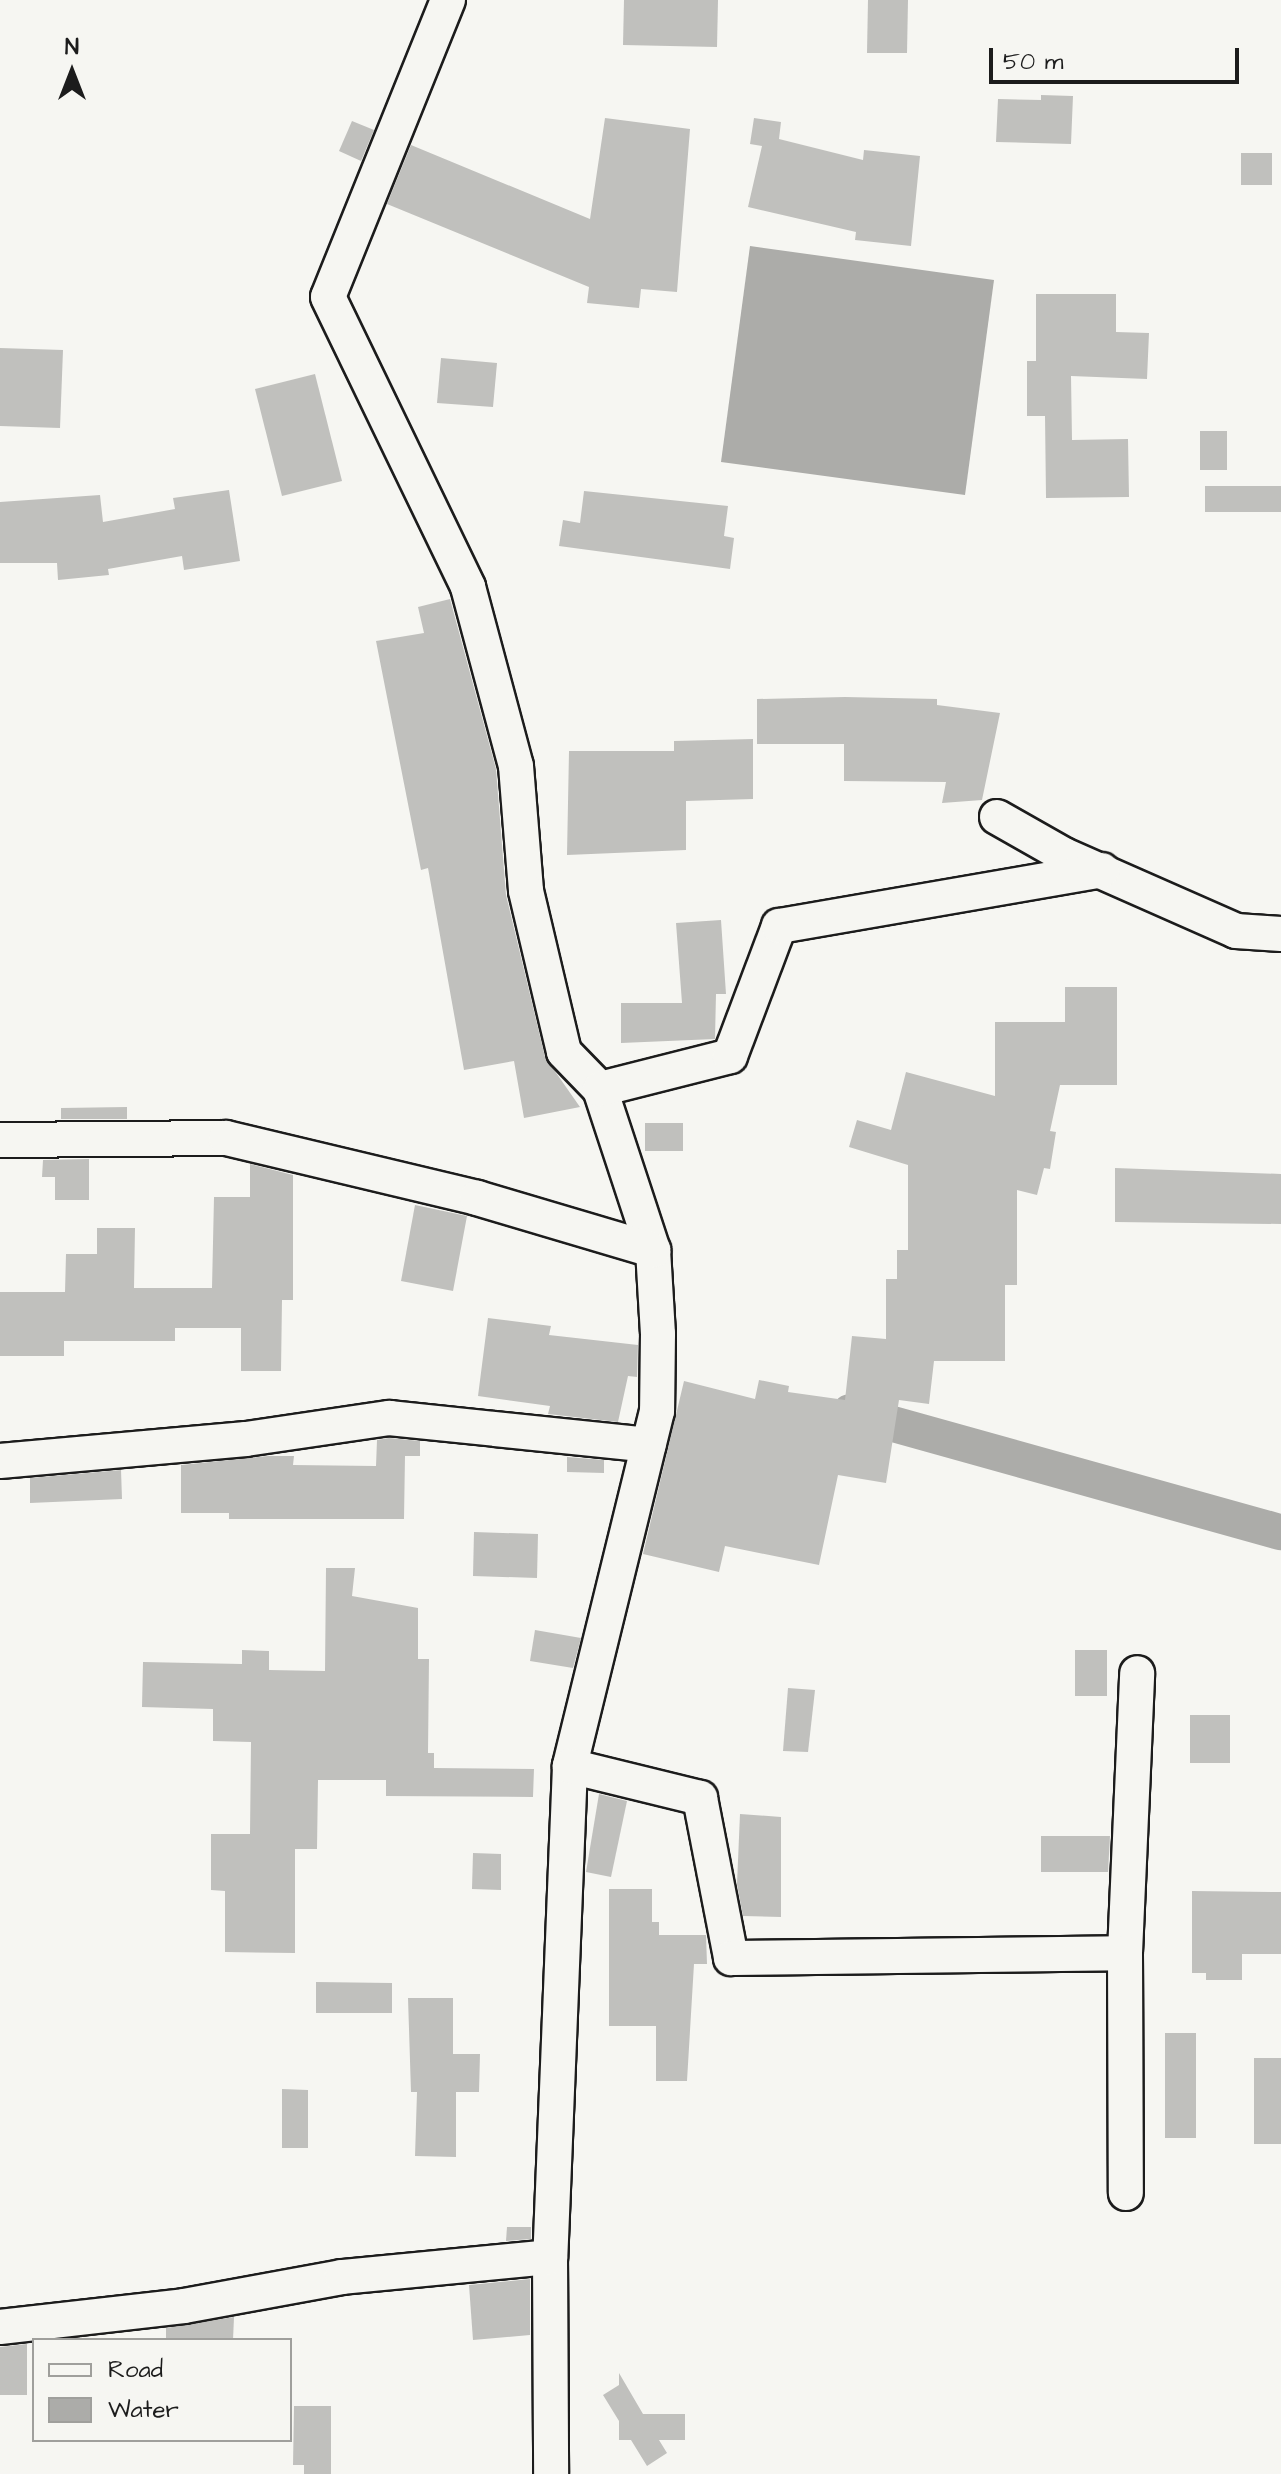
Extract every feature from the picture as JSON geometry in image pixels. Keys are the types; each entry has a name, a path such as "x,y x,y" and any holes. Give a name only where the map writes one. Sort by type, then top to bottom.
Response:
{"street":[{"path":"448,0 328,297 468,587 516,766 526,891 564,1052 600,1089 653,1250 657,1411 570,1766 550,2257 551,2474"},
{"path":"997,817 1102,870 1236,931 1281,934"},
{"path":"600,1089 730,1056 779,926 1102,870"},
{"path":"0,1140 226,1138 477,1198 653,1250"},
{"path":"0,1461 246,1439 389,1418 649,1445"},
{"path":"1126,2193 1125,1953 1137,1673"},
{"path":"570,1766 700,1798 731,1958 1125,1953"},
{"path":"0,2327 184,2306 342,2277 550,2257"}],"water":[{"path":"750,246 994,280 965,495 721,462"}],"building":[{"path":"624,0 718,0 717,47 623,45"},
{"path":"868,0 908,0 907,53 867,53"},
{"path":"1041,95 1073,96 1071,144 996,142 998,99 1041,100"},
{"path":"605,118 690,129 677,292 641,289 639,308 587,303 589,287 387,204 411,145 590,219"},
{"path":"754,118 781,122 779,139 863,160 864,150 920,156 911,246 855,240 856,232 748,207 762,146 750,144"},
{"path":"352,121 374,130 361,161 339,151"},
{"path":"1241,153 1272,153 1272,185 1241,185"},
{"path":"1036,294 1116,294 1116,332 1149,333 1147,379 1071,376 1072,440 1128,439 1129,497 1046,498 1045,416 1027,416 1027,361 1036,361"},
{"path":"0,348 63,350 60,428 0,426"},
{"path":"441,358 497,363 493,407 437,403"},
{"path":"315,374 342,481 282,496 255,389"},
{"path":"1200,431 1227,431 1227,470 1200,470"},
{"path":"1205,486 1281,486 1281,512 1205,512"},
{"path":"229,490 240,561 184,570 182,556 108,569 109,575 58,580 57,563 0,563 0,502 100,495 103,522 175,509 173,498"},
{"path":"584,491 728,506 724,536 734,538 730,569 559,546 563,520 580,523"},
{"path":"450,599 496,769 506,895 545,1057 580,1107 524,1118 514,1061 464,1070 428,868 421,870 376,641 424,633 418,607"},
{"path":"757,699 937,699 937,705 1000,713 982,800 942,803 946,782 844,781 844,744 757,744"},
{"path":"753,739 753,799 686,801 686,850 567,855 569,751 674,751 674,741"},
{"path":"721,920 726,994 716,994 715,1039 621,1043 621,1003 682,1003 676,923"},
{"path":"1065,987 1117,987 1117,1085 1060,1085 1050,1131 1056,1132 1050,1169 1044,1168 1037,1195 1017,1190 1017,1285 1005,1285 1005,1361 934,1361 929,1404 899,1400 886,1483 838,1475 819,1565 725,1546 719,1572 643,1554 684,1381 755,1399 759,1380 789,1386 788,1392 845,1400 852,1336 886,1339 886,1279 897,1279 897,1250 908,1250 908,1165 849,1147 857,1120 891,1130 906,1072 995,1096 995,1022 1065,1022"},
{"path":"127,1107 127,1119 61,1119 61,1108"},
{"path":"645,1123 683,1123 683,1151 645,1151"},
{"path":"89,1159 89,1200 55,1200 55,1177 42,1177 43,1160"},
{"path":"250,1164 293,1175 293,1300 282,1300 281,1371 241,1371 241,1328 175,1328 175,1341 64,1341 64,1356 0,1356 0,1292 65,1292 66,1254 97,1254 97,1228 135,1228 134,1288 212,1288 214,1197 250,1197"},
{"path":"1115,1168 1281,1174 1281,1224 1115,1222"},
{"path":"415,1205 467,1216 453,1291 401,1281"},
{"path":"488,1318 551,1326 549,1335 638,1345 637,1377 628,1376 618,1422 548,1414 550,1406 478,1396"},
{"path":"377,1440 420,1441 420,1456 405,1456 404,1519 229,1519 229,1513 181,1513 181,1465 294,1456 293,1465 376,1466"},
{"path":"567,1457 604,1460 604,1473 567,1472"},
{"path":"121,1470 122,1499 30,1503 30,1478"},
{"path":"474,1532 538,1534 537,1578 473,1576"},
{"path":"326,1568 355,1568 352,1596 418,1608 418,1659 429,1659 428,1753 434,1753 434,1768 534,1769 533,1797 386,1796 386,1780 318,1780 317,1849 295,1849 295,1953 225,1952 225,1891 211,1890 211,1834 250,1834 251,1742 213,1741 213,1709 142,1707 143,1662 242,1664 242,1650 269,1651 269,1670 325,1671"},
{"path":"535,1630 581,1638 573,1668 530,1661"},
{"path":"1075,1650 1107,1650 1107,1696 1075,1696"},
{"path":"788,1688 815,1690 808,1752 783,1751"},
{"path":"1190,1715 1230,1715 1230,1763 1190,1763"},
{"path":"599,1794 627,1801 611,1877 586,1872"},
{"path":"740,1814 781,1817 781,1917 743,1916 737,1884"},
{"path":"1041,1836 1110,1836 1108,1872 1041,1872"},
{"path":"473,1853 501,1854 501,1890 472,1889"},
{"path":"609,1889 652,1889 652,1922 659,1922 659,1935 706,1935 707,1964 694,1964 687,2081 656,2081 656,2026 609,2026"},
{"path":"1192,1891 1281,1892 1281,1954 1242,1954 1242,1980 1206,1980 1206,1973 1192,1973"},
{"path":"316,1982 392,1983 392,2013 316,2013"},
{"path":"408,1998 453,1998 453,2054 480,2054 479,2092 456,2092 456,2157 415,2156 417,2092 411,2092"},
{"path":"1165,2033 1196,2033 1196,2138 1165,2138"},
{"path":"1254,2058 1281,2058 1281,2144 1254,2144"},
{"path":"282,2089 308,2090 308,2148 282,2148"},
{"path":"507,2227 531,2227 531,2239 506,2241"},
{"path":"530,2279 530,2335 473,2340 469,2285"},
{"path":"234,2317 233,2338 166,2338 166,2328"},
{"path":"27,2344 27,2395 0,2395 0,2347"},
{"path":"619,2373 643,2414 685,2414 685,2440 659,2440 667,2453 647,2466 631,2440 619,2440 619,2421 603,2395 619,2385"},
{"path":"294,2406 331,2406 331,2474 304,2474 304,2465 293,2465"}],"waterway":[{"path":"850,1412 1281,1532"}]}
